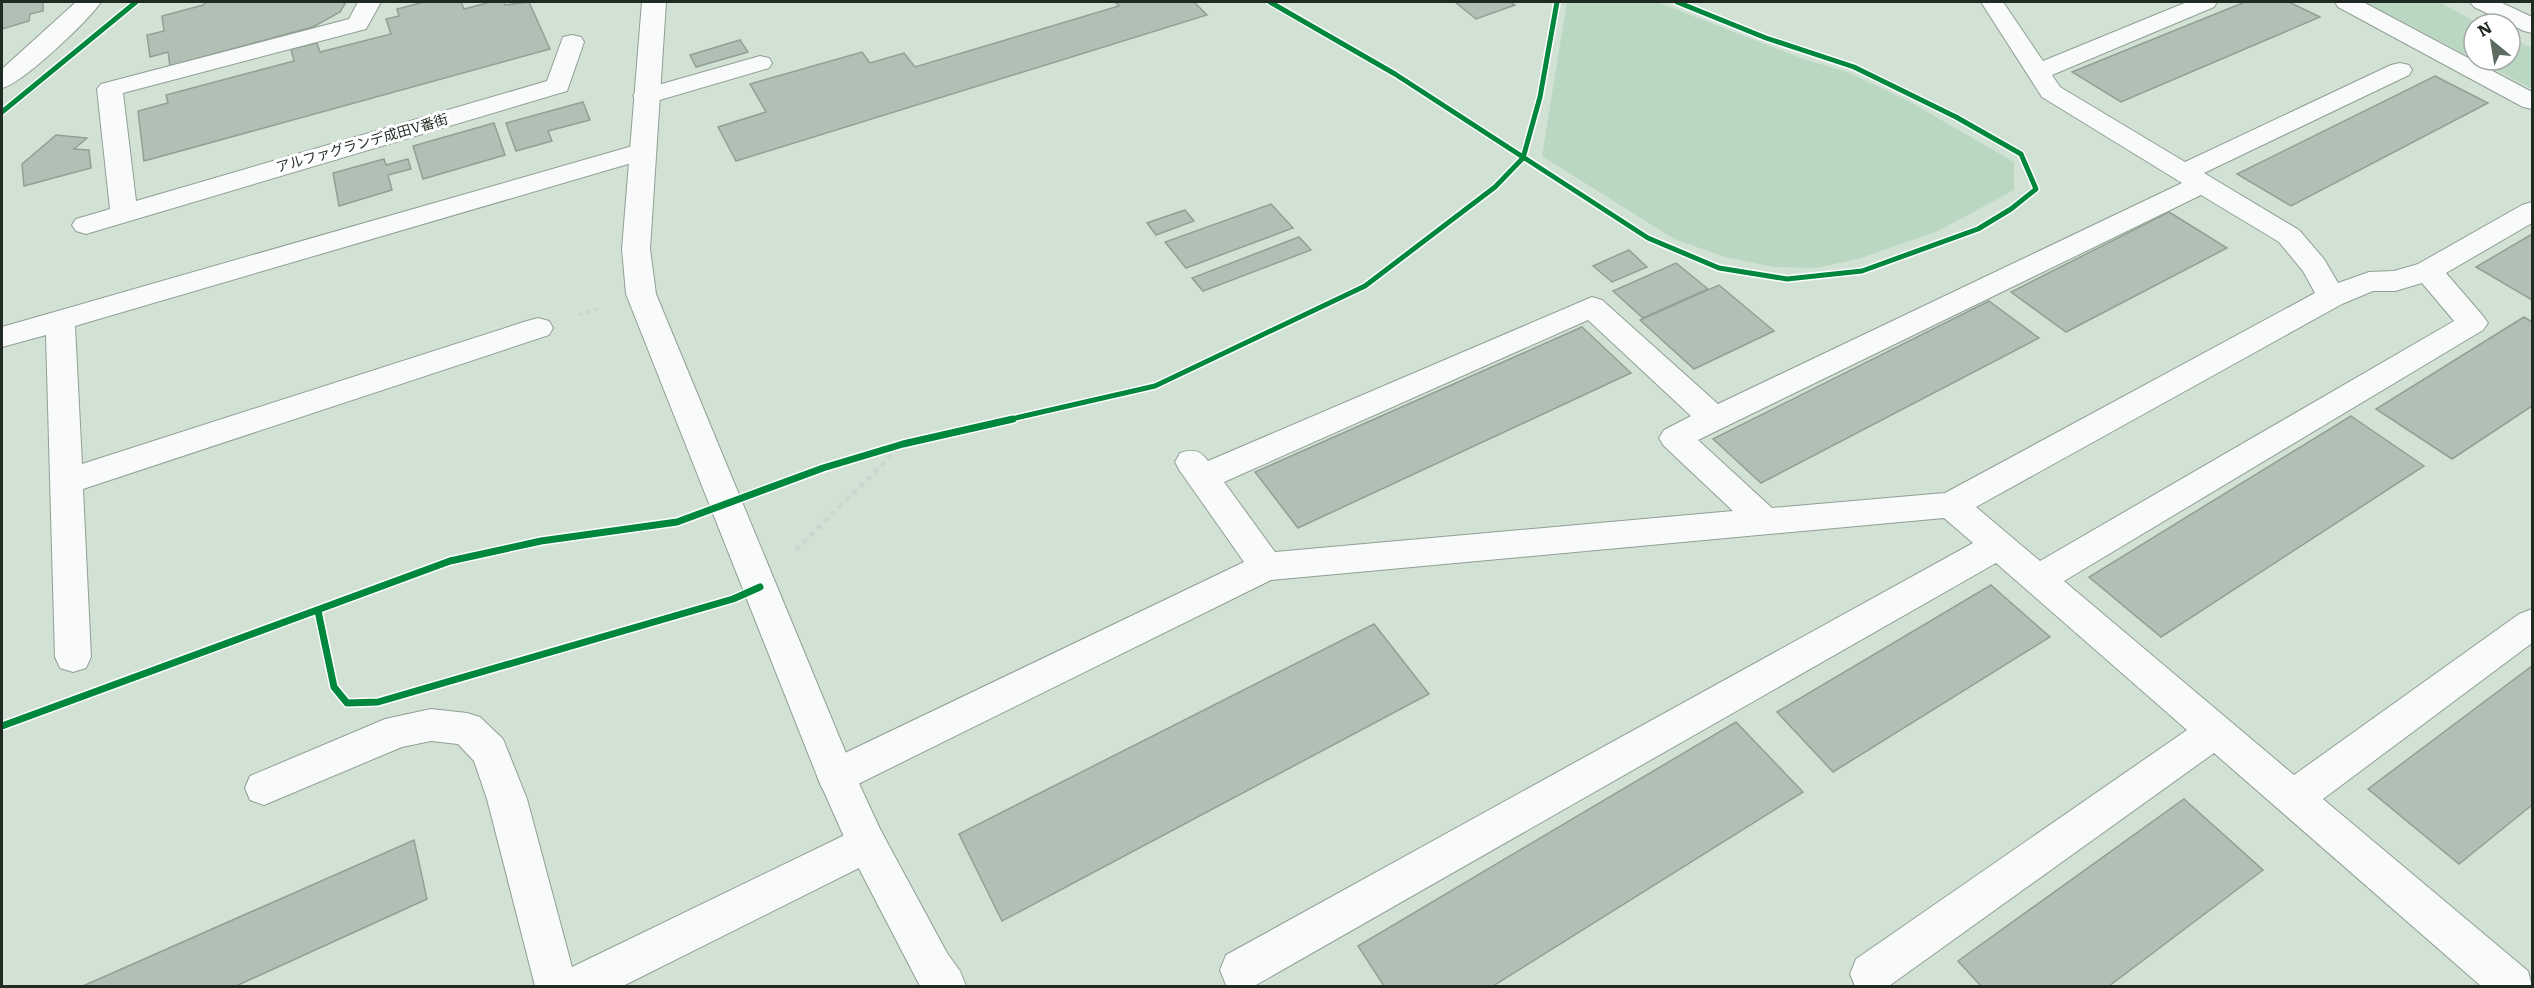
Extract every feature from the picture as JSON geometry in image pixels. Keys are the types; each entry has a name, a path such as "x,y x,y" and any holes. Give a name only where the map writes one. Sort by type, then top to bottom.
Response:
{"street":[{"path":"124,214 110,90 358,24 369,2"},
{"path":"654,2 636,249 640,294 836,776 867,844 932,968 945,987"},
{"path":"1992,2 2051,92 2289,236 2314,266 2332,297"},
{"path":"2038,72 2206,2"},
{"path":"2346,2 2532,102"},
{"path":"2482,2 2532,27"},
{"path":"2,81 26,63 88,3"},
{"name":"アルファグランデ成田V番街","path":"86,225 558,86 572,42"},
{"path":"646,96 760,63"},
{"path":"1765,521 1675,438 2194,178 2400,70"},
{"path":"2,337 643,151"},
{"path":"836,776 1266,567 1951,505 2332,297 2369,282 2395,281 2428,271 2532,211"},
{"path":"2038,579 2474,322 2428,271"},
{"path":"1266,567 1196,470 1592,307 1714,419"},
{"path":"60,320 73,657"},
{"path":"66,482 538,328"},
{"path":"1951,505 2513,987"},
{"path":"1241,970 2000,545"},
{"path":"2293,798 2532,624"},
{"path":"264,788 398,731 431,725 467,729 490,751 507,799 556,987"},
{"path":"1870,974 2215,730"},
{"path":"579,987 867,844"}],"path":[{"path":"538,328 640,294"},
{"path":"891,447 914,441"},
{"path":"760,586 903,444"}],"green space":[{"path":"1567,2 1657,2 1806,60 1848,72 1912,103 2014,162 2014,190 1938,231 1858,259 1815,268 1774,267 1725,257 1674,239 1542,156"},
{"path":"2365,2 2439,2 2462,14 2462,53"},
{"path":"2522,43 2532,48 2532,89 2500,72 2522,72"}],"building":[{"path":"2,2 43,2 43,11 30,14 29,21 2,29"},
{"path":"206,2 346,2 340,12 313,27 170,66 168,52 150,57 147,35 164,31 162,16 203,5"},
{"path":"424,2 461,2 464,9 491,2 504,2 505,5 529,2 550,49 144,161 138,111 168,103 166,95 294,61 291,49 317,43 320,52 391,34 386,19 399,16 397,9"},
{"path":"1115,2 1194,2 1207,15 736,161 718,127 766,112 750,84 862,52 870,63 904,53 915,67 1119,6"},
{"path":"1455,2 1510,2 1515,5 1476,19"},
{"path":"2245,2 2289,2 2320,17 2121,102 2072,72"},
{"path":"740,40 748,52 696,67 690,55"},
{"path":"2435,76 2488,103 2291,206 2237,174"},
{"path":"583,102 590,120 548,131 552,141 516,151 506,123"},
{"path":"494,123 505,155 423,179 413,146"},
{"path":"56,135 87,138 74,149 89,150 91,168 24,186 22,164"},
{"path":"384,159 386,165 408,159 411,169 388,175 392,190 339,206 333,173"},
{"path":"1271,204 1293,228 1186,268 1165,242"},
{"path":"1185,210 1194,221 1156,235 1147,223"},
{"path":"2169,212 2227,248 2066,332 2011,292"},
{"path":"2532,234 2532,300 2476,267"},
{"path":"1299,237 1311,250 1203,291 1192,278"},
{"path":"1629,250 1647,267 1612,282 1593,266"},
{"path":"1676,263 1708,289 1643,318 1613,291"},
{"path":"1719,285 1774,331 1694,369 1640,320"},
{"path":"1989,301 2039,338 1761,483 1713,439"},
{"path":"2524,317 2532,322 2532,406 2452,459 2376,409"},
{"path":"1582,327 1631,373 1298,528 1255,472"},
{"path":"2351,416 2424,466 2161,637 2089,577"},
{"path":"1991,585 2050,637 1833,772 1777,712"},
{"path":"1374,624 1429,694 1002,921 959,834"},
{"path":"2532,666 2532,805 2459,864 2368,789"},
{"path":"1736,722 1803,792 1493,986 1384,986 1358,946"},
{"path":"2184,799 2263,870 2109,986 1981,986 1958,961"},
{"path":"414,840 427,899 236,986 83,986"}],"cycle path":[{"path":"2,112 136,2"},
{"path":"1270,2 1395,74 1648,238 1719,268 1787,279 1862,271 1978,229 2011,209 2036,189 2021,154 1956,117 1854,67 1766,38 1677,2"},
{"path":"2,726 450,561 541,541 677,522 823,468 903,444 1155,386 1365,286 1495,187 1523,158 1527,150 1540,97 1557,2"},
{"path":"318,611 334,687 347,703 378,702 733,599 760,587"}]}
